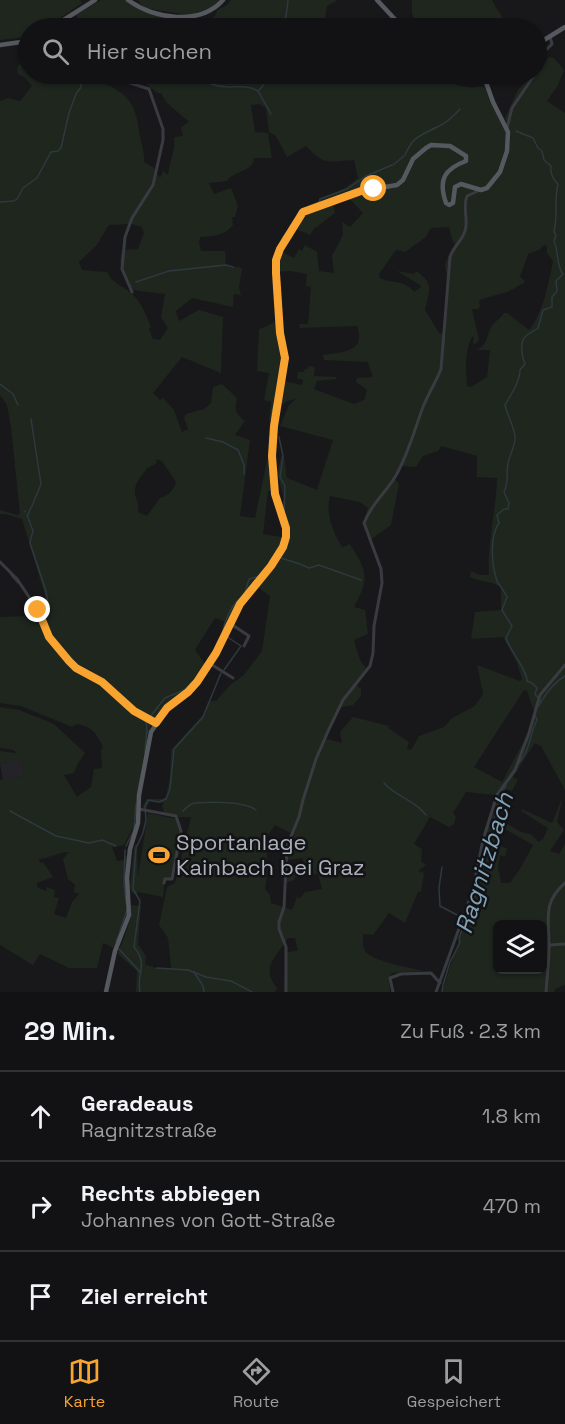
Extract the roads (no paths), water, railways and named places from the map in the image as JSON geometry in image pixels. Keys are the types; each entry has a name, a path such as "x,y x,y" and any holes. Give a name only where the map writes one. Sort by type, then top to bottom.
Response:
{"main road":[{"path":"70,18 95,0"},
{"path":"128,0 146,10 188,17 209,12 223,0"},
{"path":"376,0 393,18"},
{"path":"547,40 565,27"},
{"path":"0,45 18,42"},
{"path":"106,992 115,951 129,915 127,878 130,849 143,810 149,739 156,723 174,701 193,687 209,663 240,604 271,566 283,547 286,537 286,528 275,494 272,456 274,426 285,365 280,333 276,260 285,239 300,216 309,209 361,191 397,185 403,180 418,153 431,146 450,146 466,156 466,161 448,170 442,181 446,203 449,205 453,203 455,187 460,184 481,190 491,184 503,168 509,144 507,128 487,84"}],"street":[{"path":"547,49 552,44 550,38"},
{"path":"132,292 122,269 125,237 132,218 153,184 163,140 163,129 149,88 134,84"},
{"path":"507,128 512,108 528,84"},
{"path":"286,992 286,947 279,929 279,922 284,907 287,846 299,817 316,759 329,729 343,700 370,666 373,653 382,583 381,568 364,524 370,508 395,477 411,444 423,406 441,369 450,257 453,248 464,236 466,228 464,209 467,196 481,190"},
{"path":"0,562 26,592 38,610 49,637 62,654 76,668 102,682 134,711 156,723"},
{"path":"229,623 249,636 244,646"},
{"path":"209,663 233,678"},
{"path":"436,992 473,890 483,840 497,795 515,770 529,733 538,699 565,665"},
{"path":"143,810 176,816 181,831 172,879 165,879 164,883"},
{"path":"546,992 550,945 548,921 550,903 556,891 565,883"},
{"path":"550,945 565,944"},
{"path":"393,992 390,978 401,974 431,973 440,983"}],"waterway":[{"path":"285,18 288,0"},
{"path":"0,202 17,199 23,188 37,178 51,152 61,148 69,113 81,84"},
{"path":"211,84 254,89 258,91 271,114"},
{"path":"259,90 264,84"},
{"path":"405,155 418,137 447,122 460,109"},
{"path":"516,131 533,138 542,151 544,160 551,166 552,176 558,184 554,241 559,267 563,274 556,281 557,291 552,297 552,307 543,310 538,328 527,335 522,342 525,364 520,370 517,383 505,405 515,440 507,468 504,492 509,503 508,509 504,509 497,515 499,523 494,535 493,558 497,581 507,597 502,610 512,626 506,638 527,681 537,688 535,694 541,702"},
{"path":"393,165 404,156"},
{"path":"303,210 319,203 320,199 347,189 366,176 392,165"},
{"path":"280,246 283,237 290,229"},
{"path":"136,282 169,271 226,265 233,267"},
{"path":"273,421 272,413 282,370"},
{"path":"0,384 13,394 18,405"},
{"path":"31,419 41,484 32,506"},
{"path":"279,437 283,456 280,477 285,486 284,516"},
{"path":"206,438 223,442 238,450 244,465 244,474"},
{"path":"28,515 31,507"},
{"path":"27,515 33,531 30,542"},
{"path":"30,543 46,591 48,603 45,618 51,637"},
{"path":"278,557 309,568 319,565 361,580"},
{"path":"11,575 18,583"},
{"path":"223,633 229,612 244,596 249,579 260,576"},
{"path":"224,670 241,646 226,636"},
{"path":"54,645 68,663 101,685 146,722 145,752"},
{"path":"140,992 141,959 134,947 140,901 133,889 136,848 146,820 145,806 148,800 159,802 166,799 170,789 174,749 203,717 221,673"},
{"name":"Ragnitzbach","path":"538,707 546,694 565,676"},
{"path":"149,718 165,698 184,690 196,679"},
{"name":"Ragnitzbach","path":"519,763 526,752 537,720 535,715"},
{"path":"384,783 426,815"},
{"name":"Ragnitzbach","path":"442,992 450,962 460,943 459,938 476,894 481,864 489,852 487,838 492,830 500,795 506,786"},
{"path":"183,811 193,804 209,802 243,805 256,810"},
{"path":"126,846 134,830 136,804"},
{"path":"10,811 56,836 89,843 102,840 116,846"},
{"path":"125,850 126,903"},
{"path":"442,867 439,888 440,906 461,917"},
{"path":"116,942 127,910"},
{"path":"119,949 141,973"},
{"path":"157,968 188,970 206,977 231,981 252,992"},
{"path":"194,972 204,992"}],"place":[{"name":"Sportanlage Kainbach bei Graz","path":"159,855"}]}
